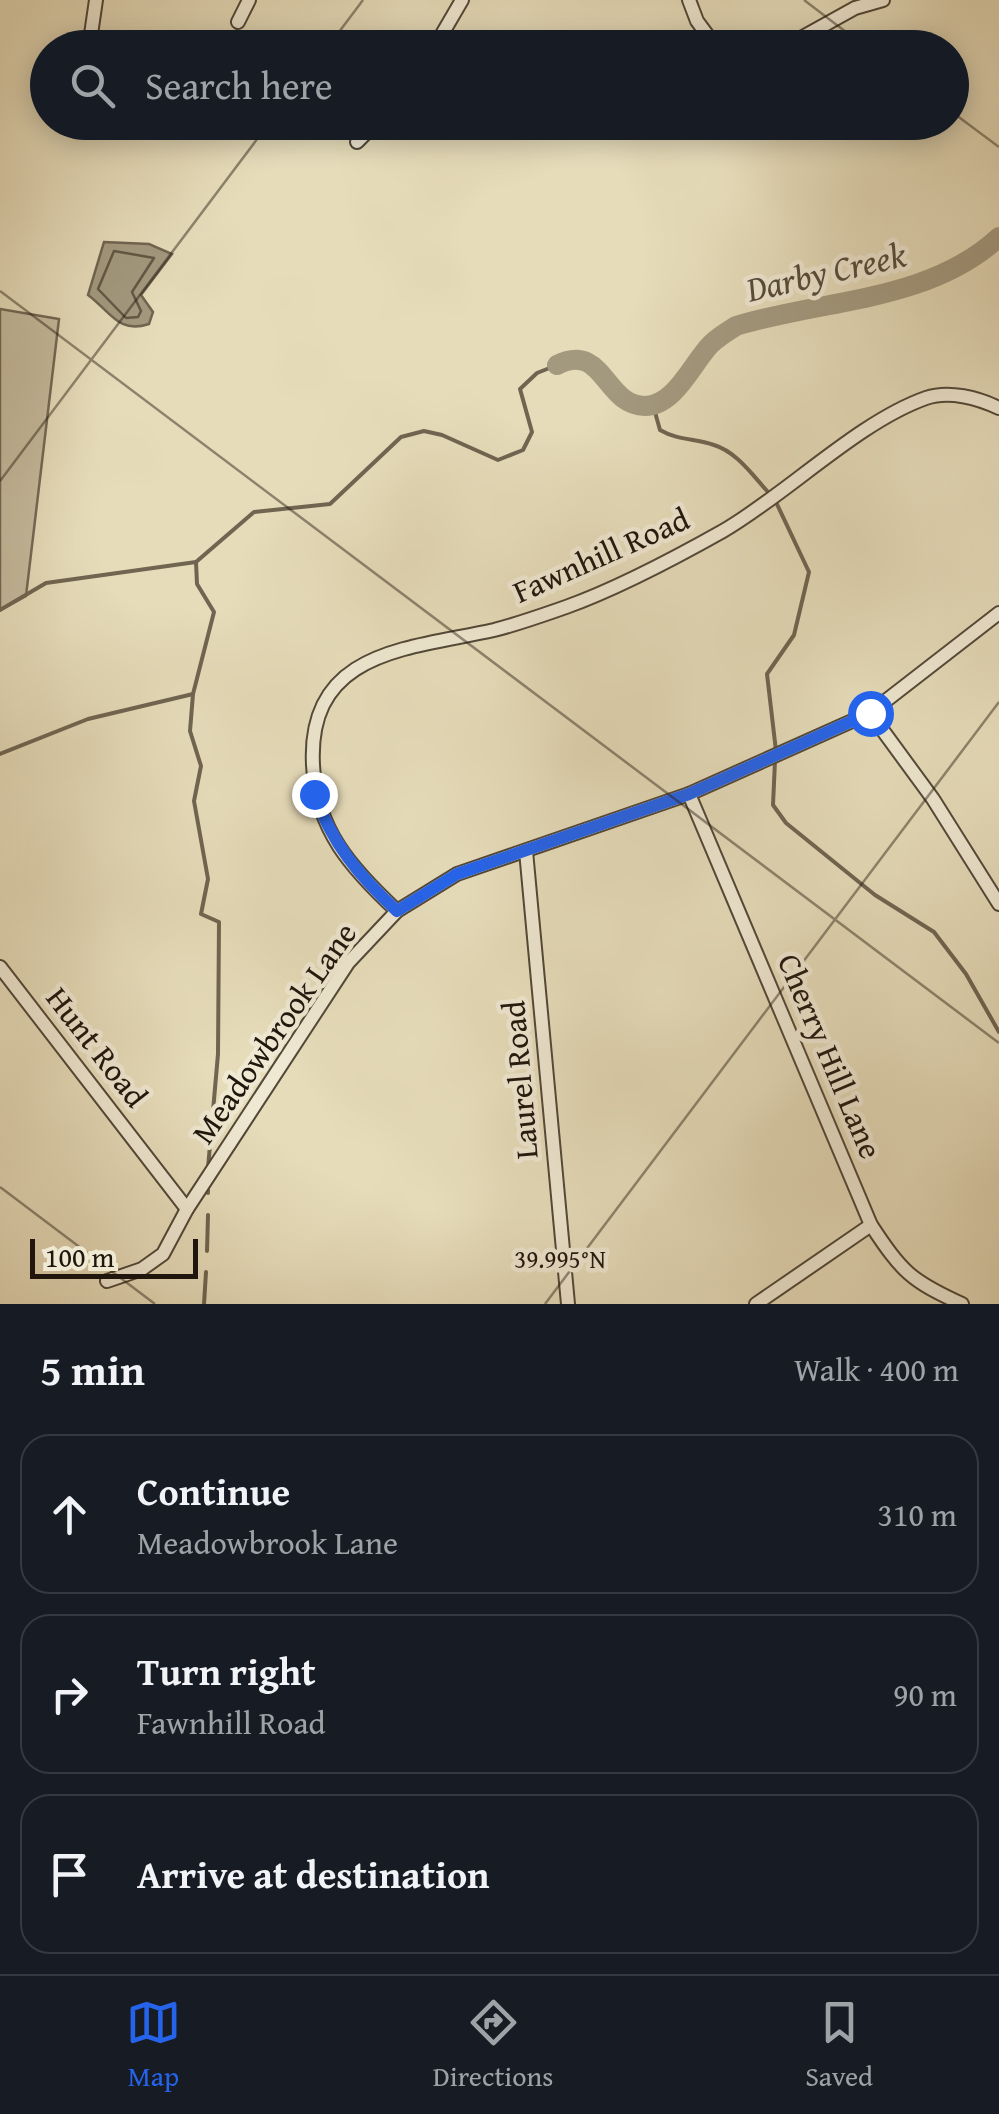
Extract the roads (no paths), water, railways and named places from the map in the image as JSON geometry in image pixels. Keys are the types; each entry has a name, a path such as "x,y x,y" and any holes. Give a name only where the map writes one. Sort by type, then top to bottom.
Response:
{"street":[{"path":"92,30 96,0"},
{"path":"238,22 249,0"},
{"path":"444,30 462,0"},
{"path":"689,0 705,30"},
{"path":"815,30 855,8 883,0"},
{"name":"Fawnhill Road","path":"397,911 353,870 330,834 314,794 311,734 324,700 352,670 394,648 497,629 570,606 724,530 881,423 928,397 974,397 999,408"},
{"name":"Meadowbrook Lane","path":"107,1281 142,1269 163,1254 187,1208 348,963 397,911 457,874 689,794 870,713 999,612"},
{"path":"870,713 933,799 999,904"},
{"name":"Cherry Hill Lane","path":"689,794 871,1225 895,1261 919,1286 962,1304"},
{"name":"Laurel Road","path":"526,851 568,1304"},
{"name":"Hunt Road","path":"0,967 187,1208"},
{"path":"756,1304 871,1225"}],"water":[{"path":"104,242 149,244 172,254 141,295 153,312 149,324 122,324 88,295"}],"waterway":[{"name":"Darby Creek","path":"557,365 585,361 631,403 656,404 674,391 711,344 736,326 908,287 941,275 999,237"},
{"name":"Darby Creek","path":"0,610 46,583 196,562 254,512 330,504 401,437 424,431 442,435 498,460 523,450 532,432 520,389 537,373 557,365"},
{"path":"653,405 660,430 722,448 769,493"},
{"path":"775,500 809,572 794,635 767,674 776,751"},
{"path":"196,562 197,584 214,612 193,694 190,731 201,766 194,801 208,879 201,914 219,922 218,1054 208,1168"},
{"path":"0,754 88,719 193,694"},
{"path":"775,761 773,805 786,823 875,895 934,932 966,974 999,1032"},
{"path":"207,1251 208,1215"},
{"path":"204,1304 206,1272"}]}
